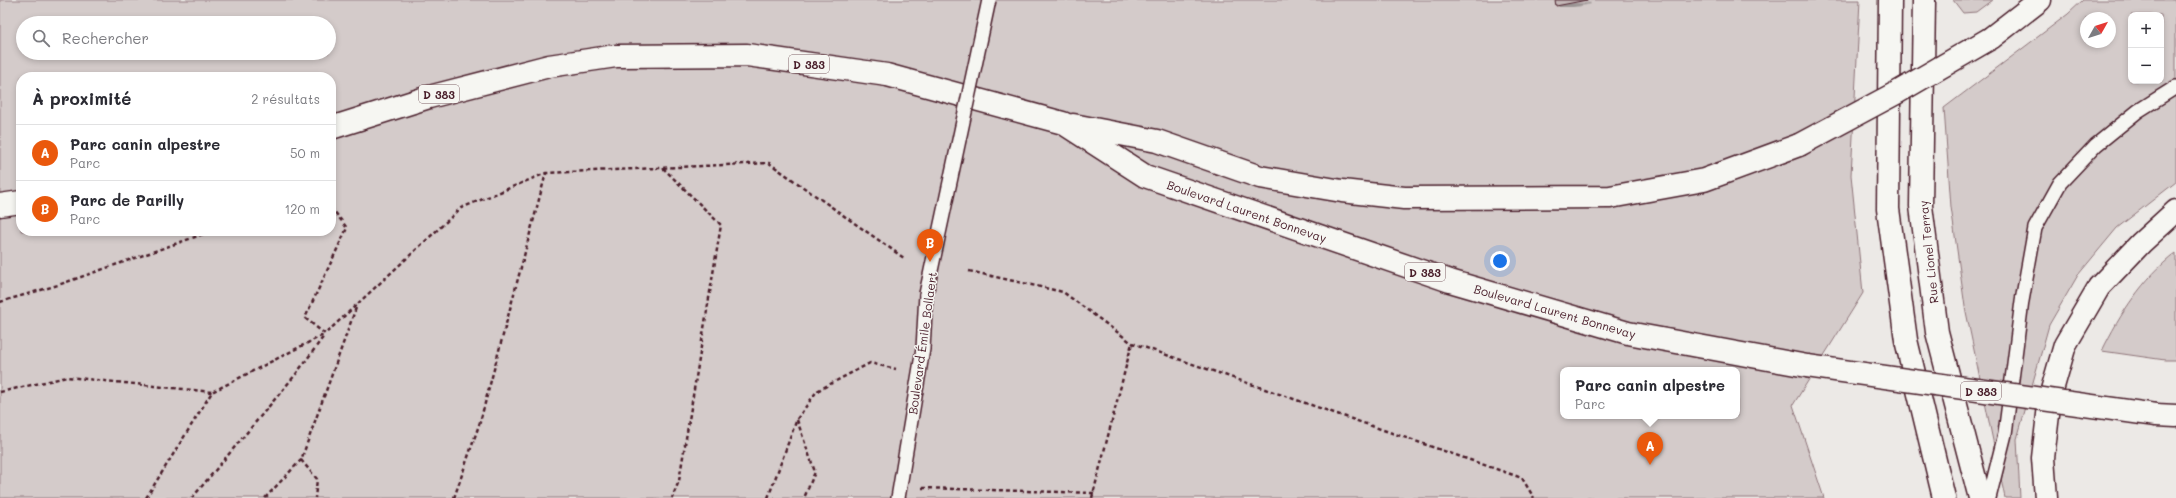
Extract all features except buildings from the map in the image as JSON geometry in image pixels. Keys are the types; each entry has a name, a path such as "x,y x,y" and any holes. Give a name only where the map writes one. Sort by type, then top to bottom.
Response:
{"main road":[{"path":"1890,0 1888,209 1906,340 1944,498"},
{"name":"Rue Lionel Terray","path":"1924,0 1921,206 1937,332 1980,498"},
{"path":"1063,123 1157,141 1260,177 1342,191 1404,198 1610,197 1704,180 1799,145 1898,92 1991,38 2040,0"},
{"name":"Boulevard Laurent Bonnevay","path":"336,126 429,97 549,66 616,56 747,55 887,75 1063,123 1145,176 1450,281 1628,332 1806,366 2166,415"},
{"path":"0,205 16,203"},
{"path":"2046,498 2043,458 2050,397 2065,345 2099,287 2141,243 2176,211"}],"lane":[{"name":"Boulevard Émile Bollaert","path":"898,498 920,375 926,294 988,0"},
{"path":"1989,498 2005,434 2022,301 2035,228 2060,183 2096,145 2138,111 2176,87"}],"path":[{"path":"192,498 296,374 325,334 461,208 546,173 769,163 904,258"},
{"path":"662,167 721,225 679,482 672,498"},
{"path":"454,498 480,422 546,173"},
{"path":"325,334 305,318 347,228 336,214"},
{"path":"0,302 58,286 198,236"},
{"path":"969,271 1063,292 1132,343 1522,478 1534,498"},
{"path":"265,498 301,460 358,304"},
{"path":"146,498 212,392 325,334"},
{"path":"1092,498 1132,343"},
{"path":"768,498 797,419 817,391 870,363 920,375"},
{"path":"0,392 67,377 212,392"},
{"path":"797,419 815,472 804,498"},
{"path":"301,460 317,479 315,498"},
{"path":"900,484 918,488 1094,493"}],"shaded area":[{"path":"0,0 1860,0 1851,175 1863,293 1793,405 1824,498 0,498"},
{"path":"1953,0 1992,0 1976,12 1963,13"},
{"path":"2083,0 2176,0 2176,182 2117,228 2078,275 2049,325 2017,439 2020,498 2005,498 1965,307 1951,207 1944,108 2068,14"},
{"path":"2176,253 2176,360 2165,360 2102,351 2133,298 2153,274"}],"place":[{"name":"Parc de Parilly","path":"930,262"},
{"name":"Parc canin alpestre","path":"1650,465"}]}
